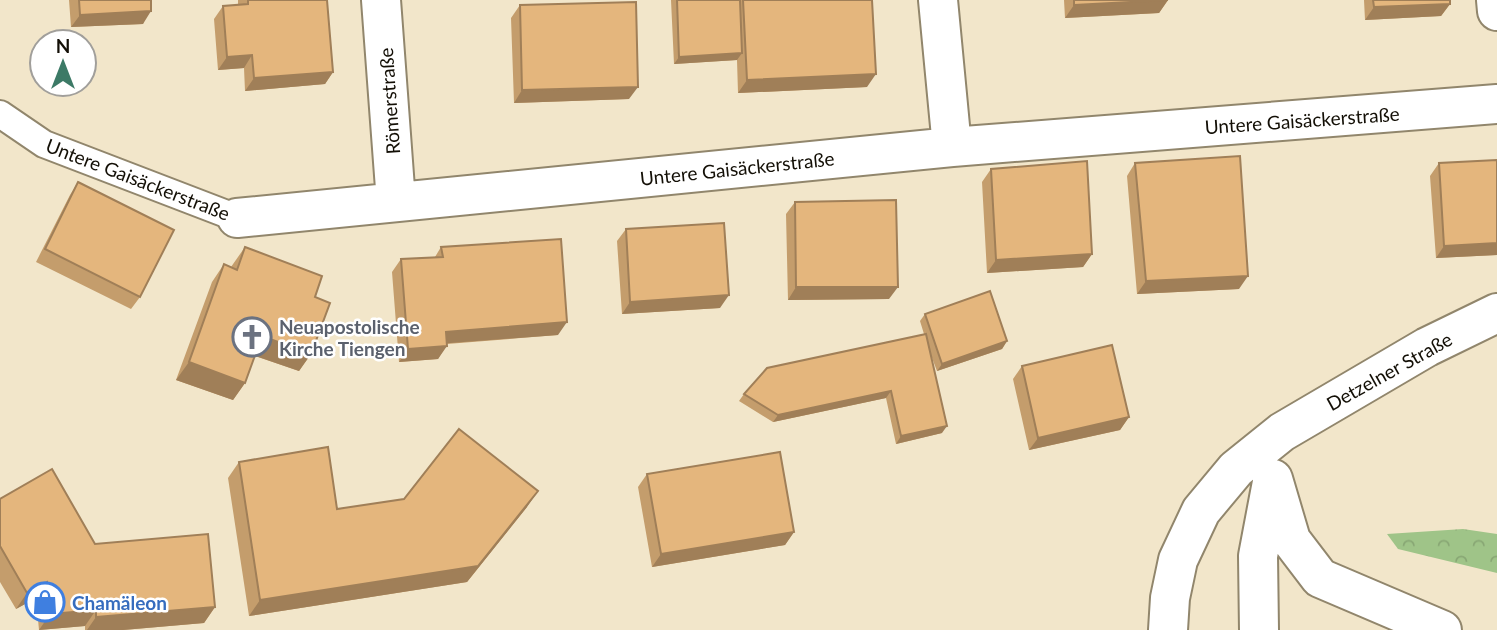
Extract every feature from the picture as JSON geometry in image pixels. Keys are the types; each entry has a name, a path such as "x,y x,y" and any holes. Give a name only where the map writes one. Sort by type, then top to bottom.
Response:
{"street":[{"name":"Römerstraße","path":"381,0 396,202"},
{"path":"938,0 953,147"},
{"path":"1496,0 1497,11"},
{"name":"Untere Gaisäckerstraße","path":"237,218 953,147 1497,104"},
{"name":"Detzelner Straße","path":"1168,630 1170,597 1178,560 1201,511 1236,469 1282,432 1427,347 1497,313"},
{"path":"1259,630 1258,556 1282,432"},
{"path":"1273,478 1292,540 1320,578 1442,630"}],"lane":[{"name":"Untere Gaisäckerstraße","path":"0,114 44,144 237,218"}],"green space":[{"path":"1463,529 1497,534 1497,573 1398,549 1387,534"}],"building":[{"path":"79,0 151,0 151,11 80,15"},
{"path":"248,0 327,0 333,72 254,78 252,55 227,57 223,6 248,4"},
{"path":"677,0 740,0 742,53 679,57"},
{"path":"743,0 872,0 876,74 747,80"},
{"path":"1074,0 1168,0 1074,5"},
{"path":"1373,0 1450,0 1450,4 1374,7"},
{"path":"636,2 638,87 522,90 520,5"},
{"path":"1240,156 1248,276 1146,281 1135,163"},
{"path":"1497,160 1497,243 1444,246 1439,163"},
{"path":"1087,161 1092,254 996,260 991,169"},
{"path":"78,182 174,230 140,297 45,249"},
{"path":"896,200 898,287 796,287 795,202"},
{"path":"724,223 729,295 630,302 626,229"},
{"path":"561,239 567,322 446,332 447,346 408,349 401,259 443,257 441,247"},
{"name":"Neuapostolische Kirche Tiengen","path":"245,247 322,276 315,297 330,303 311,354 262,336 245,383 189,362 224,264 237,270"},
{"path":"990,291 1007,341 942,364 925,314"},
{"path":"926,334 947,426 901,436 891,391 778,415 744,394 767,368"},
{"path":"1112,345 1129,417 1038,438 1022,366"},
{"path":"459,429 538,491 478,566 260,600 239,462 328,447 337,509 404,499"},
{"path":"780,452 794,532 661,554 647,474"},
{"path":"52,469 95,544 208,534 215,607 96,617 96,610 50,614 47,582 27,593 0,546 0,499"}],"place":[{"name":"Neuapostolische Kirche Tiengen","path":"252,337"},
{"name":"Chamäleon","path":"45,602"}]}
